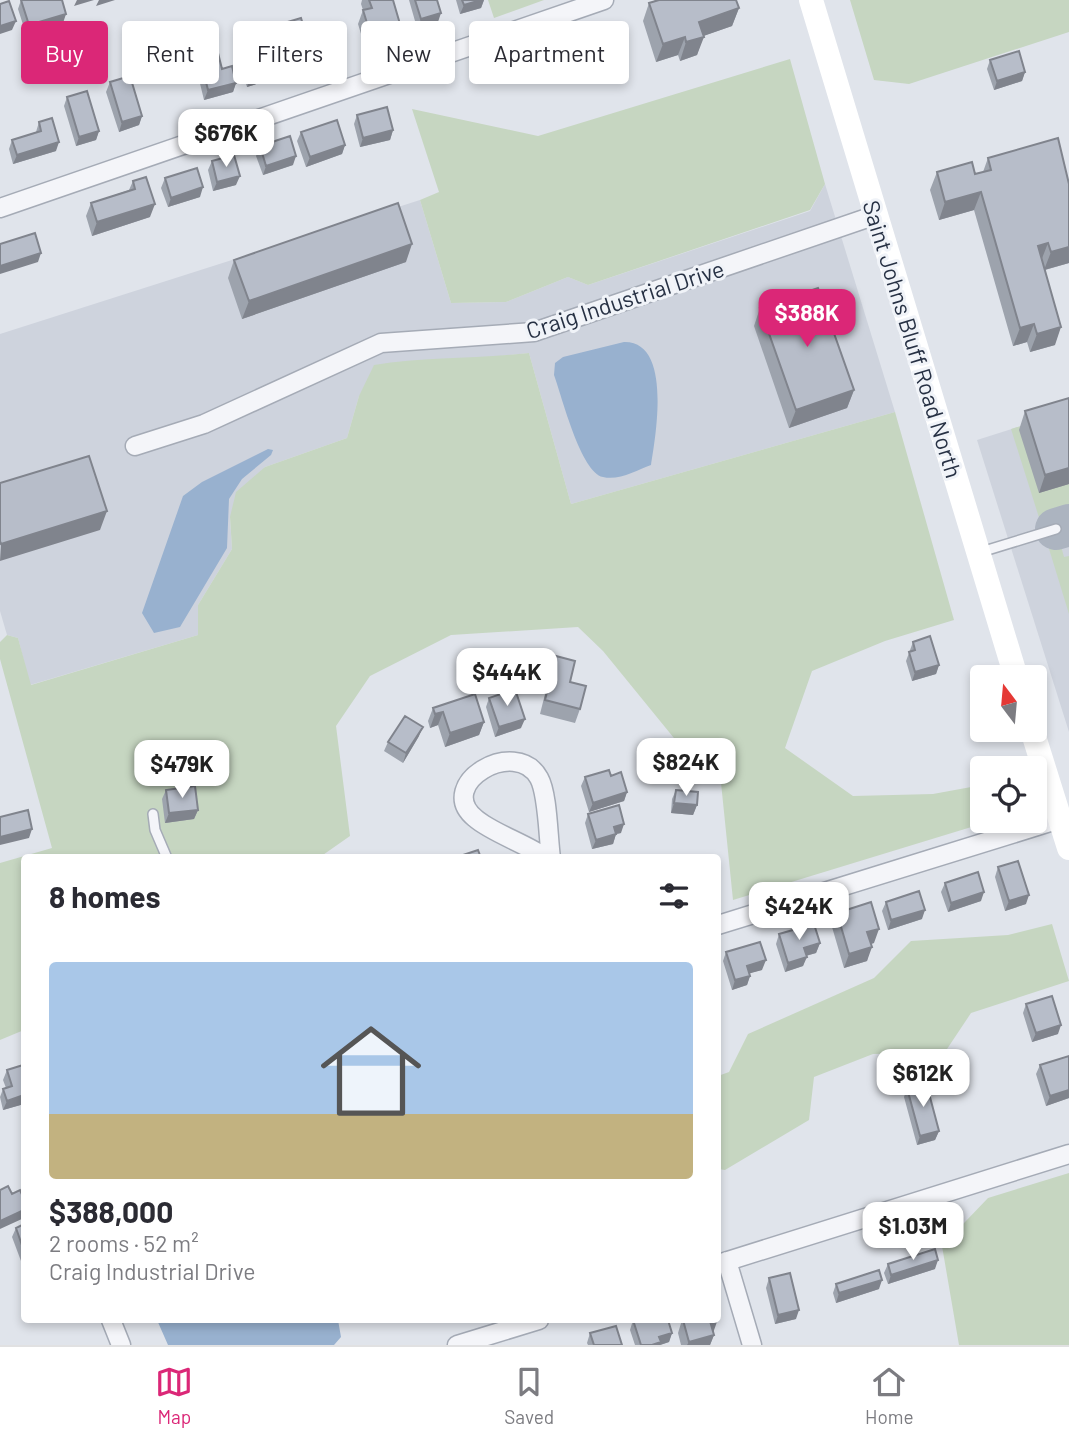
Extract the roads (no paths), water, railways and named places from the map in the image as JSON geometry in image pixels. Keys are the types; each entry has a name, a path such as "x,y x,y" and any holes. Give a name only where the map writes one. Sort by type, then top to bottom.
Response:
{"main road":[{"name":"Saint Johns Bluff Road North","path":"811,0 1012,665"},
{"path":"1036,742 1069,848"}],"street":[{"path":"0,208 604,0"},
{"name":"Craig Industrial Drive","path":"135,446 204,424 381,343 534,332 876,215"},
{"path":"539,854 475,818 467,807 465,793 468,779 479,770 519,762 532,767 541,781 550,854"},
{"path":"721,924 1060,819"},
{"path":"752,1345 722,1263 1069,1154"},
{"path":"112,1323 121,1345"},
{"path":"457,1345 509,1337 533,1323"}],"lane":[{"path":"977,553 1056,529"},
{"path":"153,814 155,830 165,854"}],"water":[{"path":"624,342 639,346 649,356 655,372 656,433 651,465 609,478 595,472 580,449 554,375 555,363 563,357"},
{"path":"268,449 273,450 271,455 242,479 229,499 227,548 180,627 154,633 142,613 183,496 202,482"},
{"path":"158,1323 339,1323 341,1337 334,1345 168,1345"}]}
